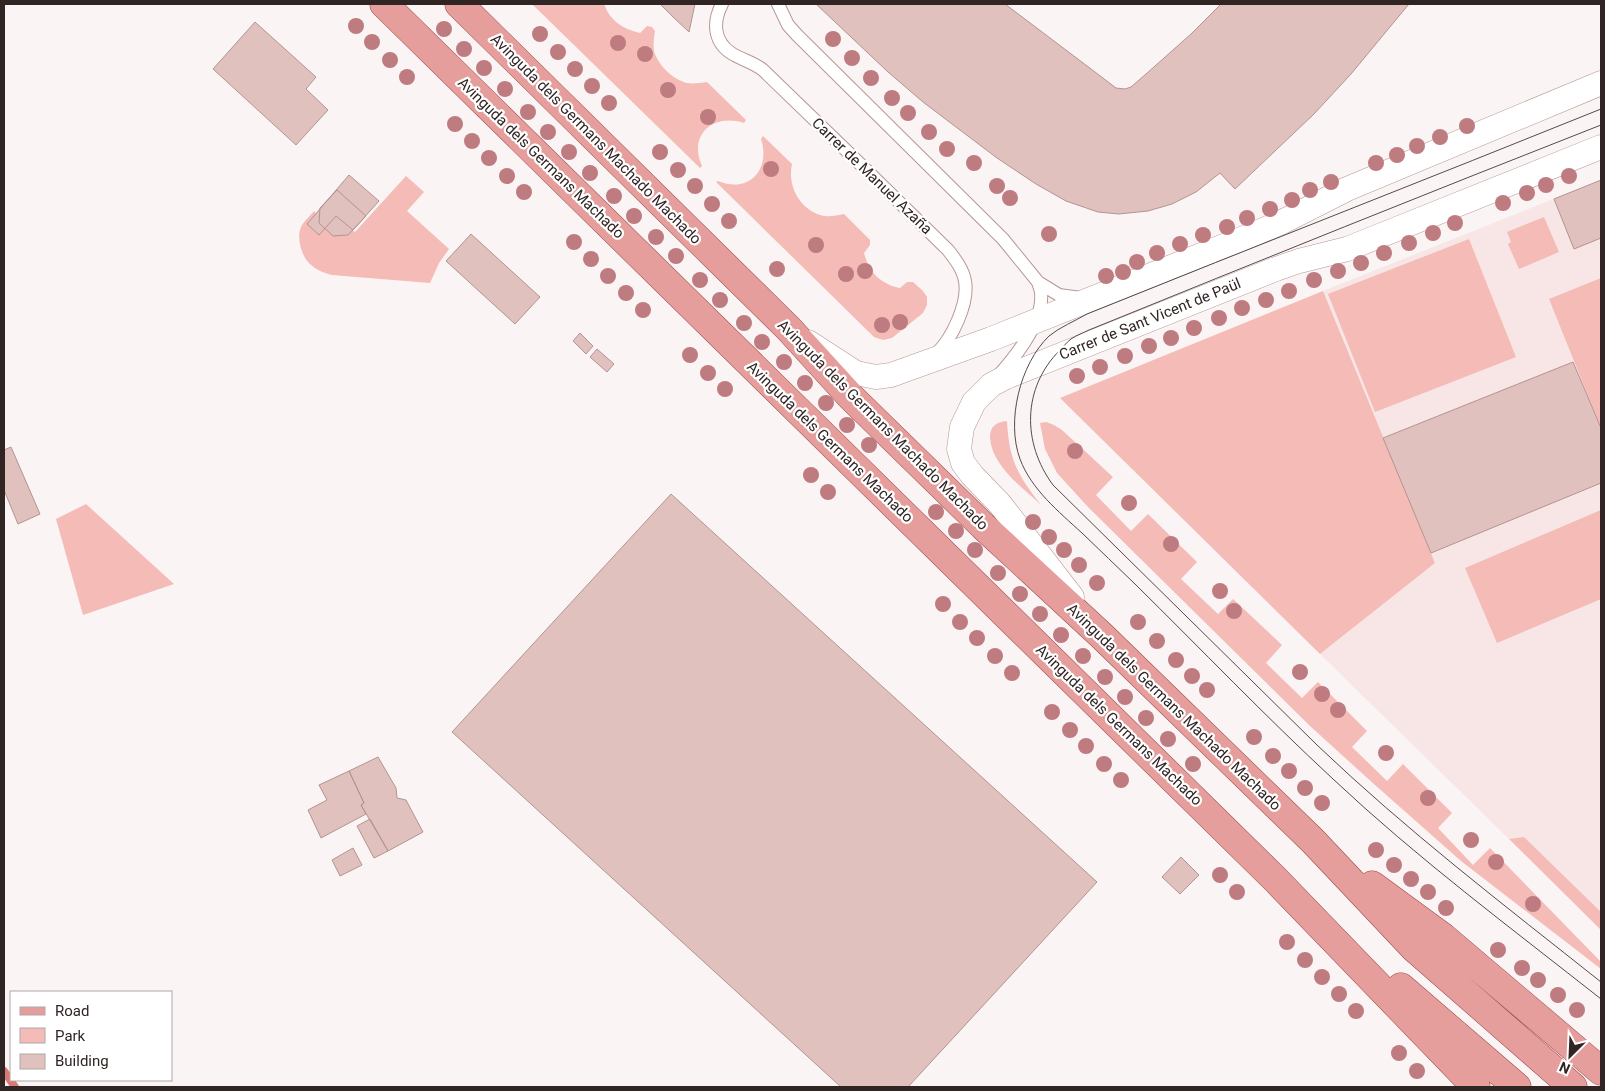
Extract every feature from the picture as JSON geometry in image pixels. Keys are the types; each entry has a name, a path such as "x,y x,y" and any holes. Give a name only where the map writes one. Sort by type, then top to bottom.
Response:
{"main road":[{"name":"Avinguda dels Germans Machado","path":"384,4 1276,880 1476,1087"},
{"name":"Avinguda dels Germans Machado Machado","path":"459,4 789,329 851,397 983,526 1102,636 1313,841"},
{"path":"1313,841 1443,937 1601,1071"},
{"path":"1313,841 1414,948 1573,1087"},
{"name":"Avinguda dels Germans Machado","path":"1276,880 1517,1087"}],"street":[{"path":"789,329 856,373 876,377 891,376 991,339 1280,224 1347,189 1601,83"},
{"name":"Carrer de Sant Vicent de Paül","path":"1102,636 1000,504 972,476 964,464 959,450 962,428 974,402 991,385 1006,376 1276,269 1347,249 1601,148"}],"lane":[{"name":"Carrer de Manuel Azaña","path":"722,4 717,13 715,24 717,36 722,46 731,53 761,68 928,230 959,264 965,280 966,294 959,315 947,342 938,353 919,366"},
{"path":"778,4 788,25 797,35 1003,239 1038,282 1059,296 1072,298 1096,296"},
{"path":"991,385 1019,350 1036,320 1041,294 1038,282"}],"shaded area":[{"path":"1601,180 1601,912 1524,837 1509,839 1320,654 1435,563 1323,291"}],"green space":[{"path":"532,4 604,4 614,20 628,29 640,33 647,26 652,27 655,31 654,51 666,71 687,83 707,82 746,120 744,123 722,121 706,129 698,145 702,166 700,168"},
{"path":"763,136 792,164 791,172 794,189 797,196 808,209 824,216 844,214 870,240 870,245 864,253 869,266 876,276 887,284 900,288 907,282 913,282 927,297 927,305 923,313 892,338 883,340 874,337 716,182 739,184 755,176 763,160 761,139"},
{"path":"406,176 424,192 407,211 449,249 439,263 430,283 332,275 317,270 307,261 299,236 301,227 314,211 316,213 319,234 336,216 355,232"},
{"path":"1544,217 1559,252 1519,269 1508,244 1511,242 1507,232"},
{"path":"1469,239 1516,357 1375,412 1328,294"},
{"path":"1601,278 1601,428 1549,299"},
{"path":"1323,291 1435,563 1320,654 1060,398"},
{"path":"1007,421 1010,447 1016,467 1026,485 1041,505 1009,475 996,458 990,434 992,428 997,424"},
{"path":"1046,422 1062,430 1113,477 1096,495 1131,531 1148,514 1197,562 1181,579 1218,614 1233,599 1282,645 1266,663 1302,698 1318,682 1367,731 1352,747 1387,781 1403,764 1452,813 1438,828 1473,865 1490,848 1601,962 1601,969 1461,861 1310,726 1088,507 1057,473 1045,449 1040,423"},
{"path":"86,504 174,584 83,615 56,519"},
{"path":"1601,510 1601,599 1497,643 1465,568"},
{"path":"1524,837 1601,912 1601,930 1509,839"}],"building":[{"path":"660,4 695,4 689,32 672,16"},
{"path":"816,4 1005,4 1116,88 1125,89 1131,87 1146,74 1221,4 1409,4 1351,74 1314,114 1235,189 1220,173 1196,192 1172,204 1148,211 1119,214 1098,212 1066,201 997,158 923,102 888,72"},
{"path":"255,22 316,77 306,89 328,110 296,145 213,69"},
{"path":"349,175 379,201 353,230 336,216 319,235 307,224"},
{"path":"1601,180 1601,238 1574,249 1554,199"},
{"path":"337,190 366,216 348,235 333,236 319,223 320,208"},
{"path":"471,234 540,297 515,324 446,261"},
{"path":"580,333 593,346 586,354 573,341"},
{"path":"597,349 614,364 607,372 590,357"},
{"path":"1573,362 1601,428 1601,483 1431,553 1383,438"},
{"path":"11,447 40,514 18,524 4,490 4,450"},
{"path":"671,494 1097,882 908,1087 841,1087 452,732"},
{"path":"378,757 396,788 397,798 406,800 423,832 388,851 361,805 364,803 349,771"},
{"path":"349,771 364,803 361,805 366,814 321,838 308,810 327,800 319,785"},
{"path":"370,819 388,851 374,858 357,826"},
{"path":"353,848 362,865 340,876 332,860"},
{"path":"1181,857 1199,875 1180,894 1162,877"}],"waterway":[{"path":"4,1071 10,1080"},
{"path":"11,1081 15,1087"}],"tram line":[{"path":"1601,109 1087,314 1049,336 1039,348 1023,377 1015,411 1016,444 1020,459 1031,480 1046,499 1135,584 1283,731 1365,808 1465,892 1601,999"},
{"path":"1601,125 1076,336 1060,350 1048,365 1039,381 1033,398 1031,416 1036,452 1043,469 1053,485 1317,745 1385,807 1601,982"}]}
